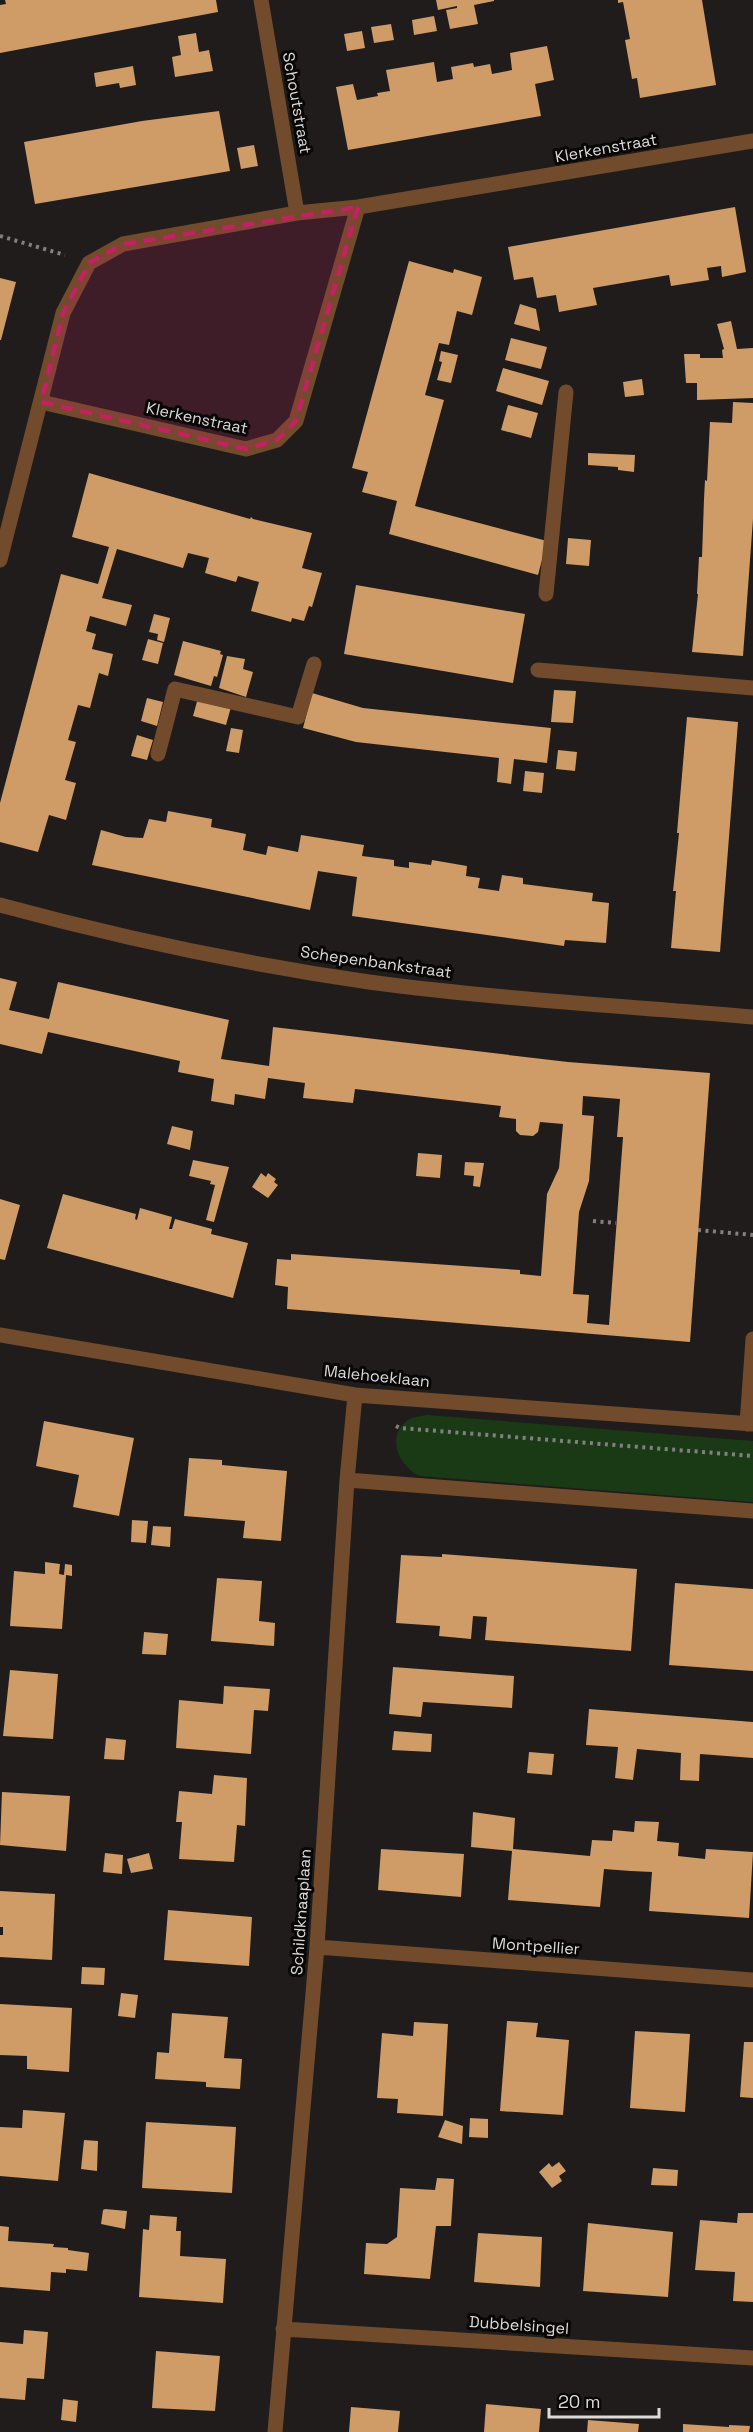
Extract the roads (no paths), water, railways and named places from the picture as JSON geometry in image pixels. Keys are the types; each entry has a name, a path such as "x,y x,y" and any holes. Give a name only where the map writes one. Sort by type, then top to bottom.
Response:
{"street":[{"name":"Schoutstraat","path":"261,0 297,213"},
{"name":"Klerkenstraat","path":"358,207 296,421 277,440 246,449 40,402 63,313 89,263 123,244 297,213 358,207 753,141"},
{"path":"546,594 567,392"},
{"path":"0,560 40,402"},
{"path":"158,754 175,689 298,717 314,664"},
{"path":"538,670 753,688"},
{"name":"Schepenbankstraat","path":"0,905 75,925 217,956 369,981 468,993 753,1017"},
{"name":"Malehoeklaan","path":"0,1335 355,1395 750,1424"},
{"path":"750,1424 753,1339"},
{"name":"Schildknaaplaan","path":"274,2432 317,1947 347,1480 355,1395"},
{"path":"347,1480 753,1511"},
{"name":"Montpellier","path":"317,1947 753,1980"},
{"name":"Dubbelsingel","path":"283,2329 753,2358"}]}
